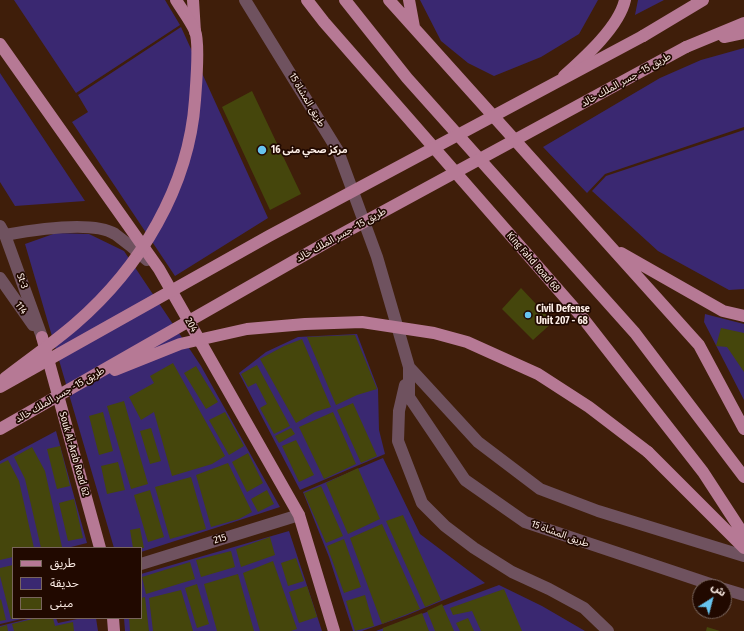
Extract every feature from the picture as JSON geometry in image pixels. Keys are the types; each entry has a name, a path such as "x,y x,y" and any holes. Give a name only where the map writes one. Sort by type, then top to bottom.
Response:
{"main road":[{"path":"176,0 195,32"},
{"path":"0,381 75,324 100,299 132,262 162,216 179,178 193,125 197,69 193,0"},
{"name":"King Fahd Road 68","path":"307,0 582,317 703,472 744,536"},
{"path":"345,0 407,78 635,333 744,477"},
{"path":"389,0 699,345 744,429"},
{"path":"409,0 415,28"},
{"path":"557,82 592,50 609,30 626,0"},
{"path":"0,387 269,236 643,36 703,0"},
{"path":"686,47 744,22"},
{"path":"686,47 744,33"},
{"name":"204","path":"0,44 159,269 299,515 334,631"},
{"name":"طريق 15- جسر الملك خالد","path":"3,428 329,241 686,47"},
{"path":"613,248 723,311 744,316"},
{"path":"76,385 180,344 247,329 305,324 362,322 434,333 467,342 538,374 589,407 648,452 744,548"},
{"name":"Souk Al-Arab Road 62","path":"42,337 100,547"},
{"path":"113,619 114,631"}],"street":[{"name":"طريق المشاة 15","path":"245,0 338,152 377,257 409,367 409,397 465,480 525,522 695,579"},
{"path":"3,231 83,226 114,234 159,269"},
{"name":"St-3","path":"3,231 42,337"},
{"name":"114","path":"0,278 42,337"},
{"name":"طريق المشاة 15","path":"409,367 478,442 540,489 598,511 744,556"},
{"path":"409,367 399,411 398,441 422,503 444,526 474,548 512,572 584,608 608,631"},
{"name":"215","path":"142,564 299,515"},
{"path":"732,591 744,595"}],"green space":[{"path":"14,0 165,0 180,25 76,93"},
{"path":"420,0 598,0 579,34 541,57 494,76 468,63 441,41"},
{"path":"638,0 664,0 635,15"},
{"path":"181,27 268,218 175,276 72,122 88,112 78,95"},
{"path":"744,48 744,127 605,174 587,193 543,147 660,78 701,60"},
{"path":"0,73 85,201 15,206 0,182"},
{"path":"744,130 744,289 729,290 658,251 592,191 606,176"},
{"path":"56,233 89,234 124,251 201,366 280,507 142,552 142,547 114,547 25,244"},
{"path":"705,314 744,324 744,400 704,322"},
{"path":"357,334 378,389 379,430 385,454 300,490 239,373 266,352 298,337"},
{"path":"56,431 87,543 71,547 12,547 12,619 22,619 0,624 0,461"},
{"path":"383,458 420,534 485,583 405,616 362,631 353,631 329,557 303,492"},
{"path":"289,531 322,631 125,631 124,619 142,619 142,574"},
{"path":"499,585 542,606 585,631 376,631"},
{"path":"28,619 56,619 58,623 77,619 96,619 98,631 0,631 0,626"}],"building":[{"name":"مركز صحي منى 16","path":"252,91 301,194 270,210 222,107"},
{"name":"Civil Defense Unit 207 - 68","path":"521,288 553,322 533,340 502,309"},
{"path":"721,328 744,333 744,372 727,347 716,346"},
{"path":"355,335 377,389 357,395 336,405 307,337"},
{"path":"302,339 331,407 315,412 296,423 260,359 284,346"},
{"path":"173,363 225,456 212,464 172,476 154,412 141,420 129,397 154,383 150,376"},
{"path":"257,365 290,426 274,434 260,408 267,404 256,383 248,387 241,374"},
{"path":"196,366 218,402 206,409 184,373"},
{"path":"124,401 148,484 131,489 107,406"},
{"path":"353,403 377,456 361,463 337,410"},
{"path":"103,412 113,451 99,455 89,416"},
{"path":"225,412 244,446 229,455 209,420"},
{"path":"333,412 356,464 324,479 299,427"},
{"path":"151,428 161,461 150,464 140,431"},
{"path":"291,428 295,434 279,443 275,436"},
{"path":"296,440 314,475 299,482 282,446"},
{"path":"60,446 70,486 57,489 47,449"},
{"path":"32,447 45,471 62,547 41,547 25,479 14,457"},
{"path":"248,453 263,483 247,492 232,462"},
{"path":"8,460 19,481 34,547 12,547 12,557 0,560 0,464"},
{"path":"118,462 125,490 107,494 101,466"},
{"path":"228,463 252,512 239,519 211,527 196,475"},
{"path":"358,468 380,519 348,534 326,483"},
{"path":"191,477 206,529 170,539 155,487"},
{"path":"321,486 343,536 326,543 304,493"},
{"path":"150,490 164,537 148,542 134,495"},
{"path":"267,490 274,504 258,512 251,499"},
{"path":"74,499 83,538 68,541 59,503"},
{"path":"403,515 441,600 425,607 386,521"},
{"path":"382,524 420,609 382,624 350,538"},
{"path":"140,528 144,548 133,547 130,530"},
{"path":"270,537 275,555 241,567 236,549"},
{"path":"344,539 361,587 344,593 327,546"},
{"path":"231,551 235,567 201,577 196,560"},
{"path":"296,558 304,581 288,586 281,563"},
{"path":"273,561 297,629 291,631 260,631 243,573"},
{"path":"190,562 195,579 146,594 142,577"},
{"path":"12,565 11,619 0,576 0,568"},
{"path":"238,574 254,631 217,631 204,584"},
{"path":"197,584 209,624 197,628 185,588"},
{"path":"307,586 317,617 299,623 289,592"},
{"path":"504,589 522,631 481,631 472,611 453,615 450,608"},
{"path":"181,590 193,631 153,631 149,598"},
{"path":"365,595 374,626 355,631 346,601"},
{"path":"145,597 149,631 130,631 129,619 142,619 142,598"},
{"path":"1,599 6,620 0,621 0,600"},
{"path":"442,604 454,631 435,631 427,611"},
{"path":"422,613 429,631 383,631 383,628"},
{"path":"468,618 474,631 460,631 456,623"},
{"path":"33,619 53,619 55,626 73,622 74,631 14,631 12,624"},
{"path":"7,625 8,631 0,631 0,627"},
{"path":"707,627 720,631 706,631"}],"place":[{"name":"مركز صحي منى 16","path":"262,150"},
{"name":"Civil Defense Unit 207 - 68","path":"528,315"}]}
